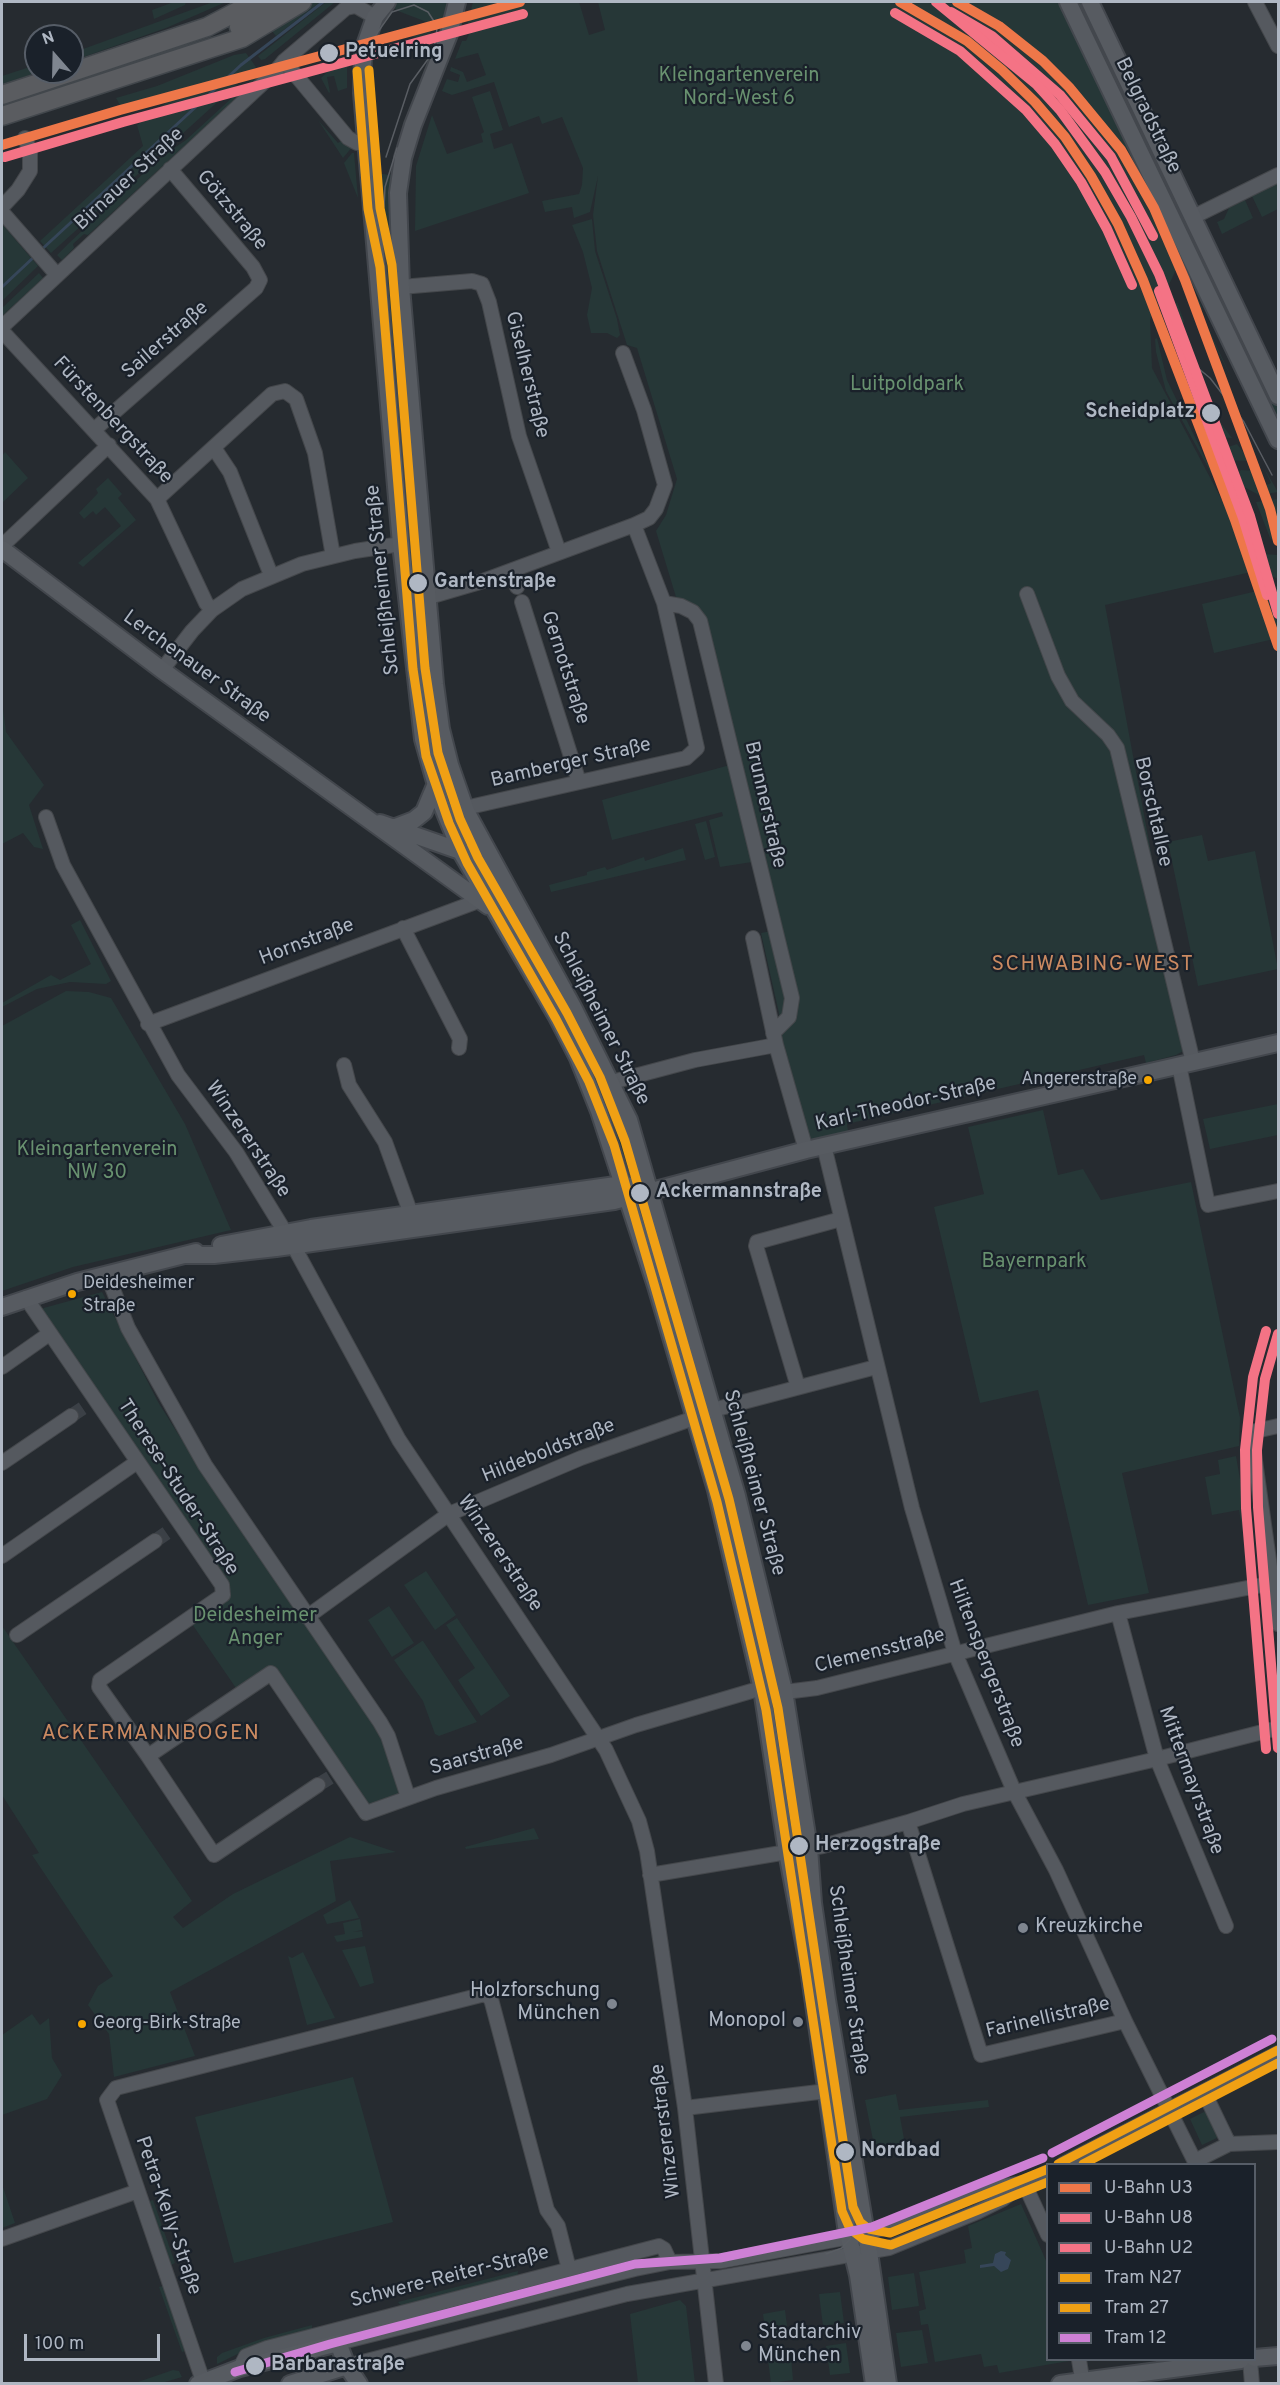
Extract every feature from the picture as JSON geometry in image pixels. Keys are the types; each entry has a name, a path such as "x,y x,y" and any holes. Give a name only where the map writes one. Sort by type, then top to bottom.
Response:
{"highway":[{"path":"166,42 234,2"},
{"path":"84,68 207,27 255,2"},
{"path":"161,63 244,25 279,2"},
{"path":"2,117 242,38 302,2"},
{"path":"2,95 35,84"}],"main road":[{"name":"Schleißheimer Straße","path":"387,2 375,17 361,63 401,544 417,698 435,786 461,852 557,1017 578,1058 599,1111 656,1286 722,1513 762,1689 787,1852 803,1932 848,2237 861,2253 888,2384"},
{"name":"Schleißheimer Straße","path":"457,2 448,34 413,125 403,158 398,193 401,287 437,707 450,765 465,808 612,1082 629,1120 713,1410 784,1691 809,1848 813,1903 827,2000 866,2234 861,2253 874,2384"},
{"name":"Belgradstraße","path":"1068,2 1278,440"},
{"name":"Belgradstraße","path":"1090,2 1278,396"},
{"path":"1188,249 1195,222"},
{"name":"Lerchenauer Straße","path":"2,547 162,670 495,912"},
{"path":"393,828 414,820 424,812 435,786"},
{"name":"Lerchenauer Straße","path":"368,819 495,865"},
{"name":"Karl-Theodor-Straße","path":"649,1191 806,1150 1278,1043"},
{"path":"2,1307 107,1274 187,1255 214,1255 411,1214 625,1191 649,1191"},
{"path":"289,1239 625,1191"},
{"path":"338,2343 347,2366 359,2384"},
{"name":"Schwere-Reiter-Straße","path":"202,2383 240,2368 338,2343"},
{"path":"1256,2358 1278,2356"},
{"path":"1060,2384 1234,2361"},
{"path":"290,2384 347,2366"}],"street":[{"path":"1255,2 1278,46"},
{"name":"Birnauer Straße","path":"2,329 284,61 346,8 356,6 375,17"},
{"path":"284,61 348,138 357,143 366,143"},
{"path":"2,207 18,190 30,171 30,152 26,138"},
{"name":"Götzstraße","path":"170,169 254,267 260,280"},
{"path":"1195,222 1278,175"},
{"path":"2,212 57,275"},
{"name":"Sailerstraße","path":"94,429 248,294 260,280"},
{"name":"Giselherstraße","path":"401,287 472,281 482,284 489,302 519,436 560,552"},
{"name":"Fürstenbergstraße","path":"2,329 157,499 206,603 213,610"},
{"path":"429,597 512,571 634,525 648,518 656,509 665,485 644,410 623,353"},
{"path":"157,499 272,394 285,391 296,399 315,453 333,556"},
{"path":"2,547 109,445"},
{"path":"214,448 230,472 271,575"},
{"path":"634,525 664,603"},
{"path":"162,670 192,631 213,610 242,589 271,575 333,556 401,544"},
{"path":"512,571 517,587"},
{"name":"Borschtallee","path":"1027,594 1058,676 1072,701 1108,735 1117,748 1186,1064"},
{"name":"Gernotstraße","path":"522,602 579,782"},
{"name":"Bamberger Straße","path":"465,808 686,758 695,753 698,743 664,603"},
{"name":"Brunnerstraße","path":"664,603 681,606 693,612 700,621 792,998 789,1017 775,1039"},
{"name":"Winzererstraße","path":"46,817 63,865 148,1024 178,1075 236,1152 289,1239 399,1440 599,1739 639,1821 650,1875 685,2108 716,2384"},
{"name":"Hornstraße","path":"148,1024 481,900"},
{"path":"403,928 460,1039 459,1048"},
{"path":"753,938 775,1039 806,1150"},
{"path":"612,1082 775,1039"},
{"path":"1186,1064 1208,1205 1278,1191"},
{"path":"344,1065 349,1085 385,1142 411,1214"},
{"name":"Hiltenspergerstraße","path":"824,1146 876,1367 930,1575 955,1653 1014,1791 1056,1870 1125,2021 1195,2163"},
{"path":"798,1387 756,1246 758,1242 841,1220"},
{"path":"107,1274 128,1328 205,1465 384,1729 408,1797"},
{"name":"Therese-Studer-Straße","path":"26,1298 137,1462 174,1528 222,1585 223,1595 98,1683 148,1756"},
{"path":"2,1367 50,1334"},
{"path":"713,1410 876,1367"},
{"path":"83,1408 96,1400"},
{"path":"2,1463 71,1416"},
{"name":"Hildeboldstraße","path":"307,1617 449,1514 581,1458 694,1418"},
{"path":"1278,1426 1251,1432 1276,1582 1278,1624"},
{"path":"2,1556 137,1462"},
{"path":"17,1635 155,1540"},
{"name":"Clemensstraße","path":"599,1739 636,1725 762,1689 784,1691 827,1686 1118,1613 1276,1582"},
{"name":"Mittermayrstraße","path":"1118,1613 1157,1759 1226,1926"},
{"name":"Saarstraße","path":"148,1756 271,1673 334,1774 366,1813 408,1797 599,1739"},
{"path":"650,1875 809,1848 1014,1791 1157,1759 1278,1728"},
{"path":"148,1756 214,1855 318,1785"},
{"name":"Farinellistraße","path":"908,1822 981,2055 1125,2021"},
{"name":"Petra-Kelly-Straße","path":"202,2383 107,2100 116,2088 485,1994 492,1999 545,2205 558,2226 576,2268"},
{"path":"1065,2163 1278,2053"},
{"path":"685,2108 827,2091"},
{"path":"1204,2092 1229,2144"},
{"path":"1195,2163 1229,2144 1278,2142"},
{"path":"347,2366 579,2305 704,2279 889,2248 977,2212 1003,2199 1024,2182 1046,2172"},
{"path":"1024,2182 1046,2233"},
{"name":"Schwere-Reiter-Straße","path":"338,2343 592,2279 670,2262 721,2261 866,2234 992,2188 1024,2182"},
{"path":"2,2239 138,2191"},
{"name":"Schwere-Reiter-Straße","path":"240,2368 246,2356 267,2348 659,2246 670,2262"},
{"path":"576,2268 592,2279"},
{"path":"1079,2361 1083,2382"},
{"path":"1250,2361 1252,2384"}],"green space":[{"path":"174,2 186,2 185,5 154,19 152,10"},
{"path":"213,2 226,2 166,28 84,57 84,49"},
{"path":"309,2 320,2 276,36 272,31 260,39 253,37"},
{"path":"326,2 335,2 261,60 258,56"},
{"path":"393,2 448,2 445,29 398,11 390,5"},
{"name":"Luitpoldpark","path":"473,2 579,2 589,35 605,30 598,2 1059,2 1180,261 1160,304 1157,320 1155,309 1150,320 1152,368 1250,553 1278,555 1278,579 1260,570 1105,605 1187,1046 1185,1050 1176,1055 1146,1063 1144,1055 847,1124 848,1131 810,1140 780,1038 779,1013 761,933 776,930 700,621 676,597 656,531 666,515 677,479 637,348 627,345 597,251 593,215 598,176 590,212 574,218 572,207 545,212 542,201 579,194 582,185 583,168 562,117 542,124 539,116 509,127 494,82 452,95 442,91 447,79 458,82 460,75 450,71 451,67 463,72 467,82 486,75 478,53 455,59 462,41 466,41 469,34 465,33"},
{"path":"1073,2 1085,2 1134,105 1126,109"},
{"path":"412,26 431,32 426,43 407,34"},
{"path":"246,53 256,67 51,253 40,241 143,146 137,125 168,101 164,97 148,99 121,107 116,98 157,86 234,55"},
{"path":"347,53 347,88 338,91 334,76 327,77 329,93 321,78"},
{"path":"24,69 24,77 2,84 2,76"},
{"path":"259,73 261,75 88,235 84,234 73,244 74,248 62,260 57,255 161,157 186,140"},
{"path":"490,91 503,130 490,134 494,149 512,143 529,193 415,231 416,166 432,115 447,154 483,142 481,134 484,132 472,97"},
{"path":"1135,107 1191,229 1189,231 1185,231 1126,111"},
{"path":"318,120 338,143 344,139 353,146 343,158"},
{"path":"403,137 401,345 389,343 374,173 391,175"},
{"path":"354,153 358,198 344,163"},
{"path":"1278,183 1278,209 1262,217 1252,196"},
{"path":"1245,200 1253,218 1222,234 1217,222 1224,219 1229,208"},
{"path":"592,219 595,251 617,319 620,335 617,338 607,333 591,333 587,315 592,288 583,252 572,225"},
{"path":"2,224 38,266 2,301"},
{"path":"39,273 43,278 2,316 2,308"},
{"path":"1209,279 1230,306 1278,403 1278,426"},
{"path":"1195,293 1202,307 1201,313 1233,381 1190,297"},
{"path":"1177,302 1184,321 1182,329 1173,336 1170,318"},
{"path":"1157,338 1167,380 1208,464 1220,479 1240,494 1242,514 1248,533 1250,533 1249,536 1239,524 1166,391 1156,352 1155,339"},
{"path":"393,347 401,350 423,577 413,578 409,525 404,524 390,351"},
{"path":"1217,418 1232,438 1214,437 1208,423"},
{"path":"1237,444 1250,461 1224,460 1219,450"},
{"path":"5,452 28,478 2,503 2,456"},
{"path":"1264,468 1278,492 1259,495 1244,487 1239,472 1241,470 1257,471 1264,486 1271,483"},
{"path":"108,478 122,494 118,498 136,520 83,567 78,563 121,526 105,507 96,515 93,511 84,519 79,513 98,493 96,489"},
{"path":"1278,499 1278,545 1270,538 1256,502"},
{"path":"1278,586 1278,638 1214,653 1202,604"},
{"path":"421,587 465,817 453,822 430,746 410,588"},
{"path":"2,701 6,732 44,785 29,805 43,849 34,847 23,833 2,844"},
{"path":"730,765 752,862 720,867 709,820 723,816 722,812 612,840 602,800"},
{"path":"706,821 715,857 705,860 695,824"},
{"path":"1202,835 1208,861 1255,851 1278,969 1198,986 1168,842"},
{"path":"683,848 686,860 551,892 549,885 587,875 587,872 605,867 607,870 644,857 645,861"},
{"path":"484,866 520,925 526,930 617,1111 634,1161 625,1165 607,1113 479,870"},
{"path":"80,920 111,981 106,984 70,982 37,989 2,1007 2,1003 51,975 60,980 91,964 71,925"},
{"name":"Kleingartenverein NW 30","path":"66,991 89,992 111,998 185,1124 231,1230 73,1267 2,1291 2,1026"},
{"path":"1278,1104 1278,1135 1210,1149 1203,1119"},
{"name":"Bayernpark","path":"1043,1110 1058,1175 1083,1169 1101,1200 1191,1182 1240,1418 1239,1446 1122,1473 1149,1593 1088,1605 1038,1390 980,1403 934,1207 984,1194 968,1127"},
{"path":"648,1216 705,1397 693,1401 642,1218"},
{"name":"Deidesheimer Anger","path":"102,1292 158,1402 207,1480 380,1733 402,1787 396,1798 369,1807 272,1668 238,1691 190,1621 231,1592 40,1309"},
{"path":"708,1405 772,1670 766,1671 696,1409"},
{"path":"1236,1456 1255,1566 1249,1567 1239,1510 1212,1515 1205,1477 1220,1474 1218,1460"},
{"path":"426,1571 456,1615 435,1630 404,1585"},
{"path":"389,1606 414,1643 392,1657 368,1620"},
{"path":"457,1618 510,1696 481,1716 458,1680 475,1668 446,1625"},
{"path":"2,1626 192,1901 173,1917 183,1928 233,1894 350,1837 396,1852 330,1861 336,1901 170,1992 195,2056 114,2077 109,2034 88,2005 98,1986 113,1976 32,1855 39,1853 2,1795"},
{"path":"422,1641 477,1722 439,1736 435,1734 423,1701 394,1660"},
{"path":"770,1705 783,1707 799,1828 792,1830"},
{"path":"534,1828 539,1839 466,1849 465,1847"},
{"path":"350,1900 359,1918 327,1924 323,1915"},
{"path":"360,1919 362,1930 353,1932 362,1931 363,1937 337,1942 334,1936 345,1934 343,1923"},
{"path":"365,1946 374,1983 360,1987 342,1950"},
{"path":"303,1952 335,2018 307,2025 288,1956 292,1958"},
{"path":"32,2014 40,2025 49,2018 52,2058 62,2075 47,2099 2,2115 2,2035"},
{"path":"353,2077 393,2222 234,2263 195,2117"},
{"path":"896,2094 899,2110 988,2100 989,2107 900,2117 905,2144 875,2150 865,2100"},
{"path":"1208,2110 1221,2136 1202,2145 1190,2119"},
{"path":"2,2184 15,2223 2,2228"},
{"path":"153,2200 175,2263 171,2265 151,2205 147,2202"},
{"path":"1021,2204 1046,2261 1046,2361 1069,2361 999,2373 997,2365 984,2367 981,2354 935,2362 928,2324 921,2325 919,2311 926,2309 919,2272 966,2263 964,2250 972,2248 968,2226"},
{"path":"518,2271 517,2278 403,2308 398,2302"},
{"path":"914,2273 919,2306 892,2310 888,2277"},
{"path":"683,2278 366,2356 365,2354 632,2285"},
{"path":"163,2286 185,2351 182,2352 159,2287"},
{"path":"840,2292 844,2323 823,2326 819,2294"},
{"path":"680,2300 686,2306 695,2383 638,2383 630,2314"},
{"path":"785,2310 788,2334 766,2337 763,2314"},
{"path":"312,2325 312,2331 246,2350 217,2364 217,2357 222,2353 264,2338"},
{"path":"922,2330 928,2363 901,2367 896,2333"},
{"path":"846,2343 850,2373 830,2375 826,2346"},
{"path":"791,2357 793,2380 771,2383 768,2360"},
{"path":"173,2370 179,2371 182,2377 165,2382 135,2383"}],"water":[{"path":"1001,2251 1006,2252 1005,2255 1011,2260 1008,2269 1001,2272 994,2266 980,2268 980,2265 993,2263 995,2254"}],"waterway":[{"path":"40,251 241,65 323,2"},
{"path":"2,287 35,256"}],"tunnel":[{"path":"71,1416 83,1408"},
{"path":"155,1541 168,1532"},
{"path":"318,1785 331,1777"}],"tram line":[{"path":"369,70 375,36 392,12 414,5 428,12 437,26 436,40 431,55 410,84 386,157"},
{"name":"N27","path":"369,70 380,208 392,265 425,668 438,753 460,819 478,858 567,1013 600,1077 625,1141 729,1499 778,1708 853,2207 860,2222 869,2229 890,2233 1046,2170"},
{"name":"27","path":"357,71 368,209 380,267 413,669 426,756 449,823 467,863 556,1019 589,1082 614,1145 717,1502 766,1710 842,2211 850,2229 863,2239 891,2245 1046,2183"},
{"path":"384,207 385,187 397,148"},
{"path":"1181,354 1210,378 1244,422 1272,475"},
{"name":"12","path":"1052,2153 1272,2039"},
{"name":"N27","path":"1060,2163 1278,2050"},
{"name":"27","path":"1085,2163 1278,2063"},
{"name":"12","path":"235,2372 330,2344 635,2264 720,2258 872,2227 1043,2158"},
{"path":"826,2254 842,2248 850,2239 854,2227 853,2207"}],"metro line":[{"name":"U3","path":"2,145 120,110 520,2"},
{"name":"U3","path":"900,2 967,41 1002,70 1035,102 1065,137 1091,176 1118,224 1143,280 1235,520 1278,646"},
{"name":"U2","path":"936,2 1037,85 1060,110 1105,172 1131,217 1159,274 1250,516 1278,614"},
{"name":"U3","path":"957,2 999,26 1043,61 1069,87 1121,150 1154,208 1185,280 1270,509 1278,541"},
{"name":"U8","path":"951,12 992,36 1060,95 1111,157 1153,236"},
{"name":"U8","path":"895,13 960,51 1026,110 1055,144 1081,182 1107,229 1132,285"},
{"name":"U8","path":"5,157 123,122 523,14"},
{"name":"U8","path":"1159,291 1243,518 1267,595"},
{"name":"U8","path":"1266,1331 1253,1377 1245,1450 1246,1508 1266,1749"},
{"name":"U2","path":"1278,1334 1265,1379 1257,1450 1258,1507 1278,1748"}],"place":[{"name":"Petuelring","path":"329,53"},
{"name":"Scheidplatz","path":"1211,413"},
{"name":"Gartenstraße","path":"418,583"},
{"name":"Angererstraße","path":"1148,1080"},
{"name":"Ackermannstraße","path":"640,1193"},
{"name":"Deidesheimer Straße","path":"72,1294"},
{"name":"Herzogstraße","path":"799,1846"},
{"name":"Kreuzkirche","path":"1023,1928"},
{"name":"Holzforschung München","path":"612,2004"},
{"name":"Monopol","path":"798,2022"},
{"name":"Georg-Birk-Straße","path":"82,2024"},
{"name":"Nordbad","path":"845,2152"},
{"name":"Stadtarchiv München","path":"746,2346"},
{"name":"Barbarastraße","path":"255,2366"}],"district":[{"name":"SCHWABING-WEST","path":"1093,966"},
{"name":"ACKERMANNBOGEN","path":"151,1735"}],"park label":[{"name":"Kleingartenverein Nord-West 6","path":"739,88"}]}
